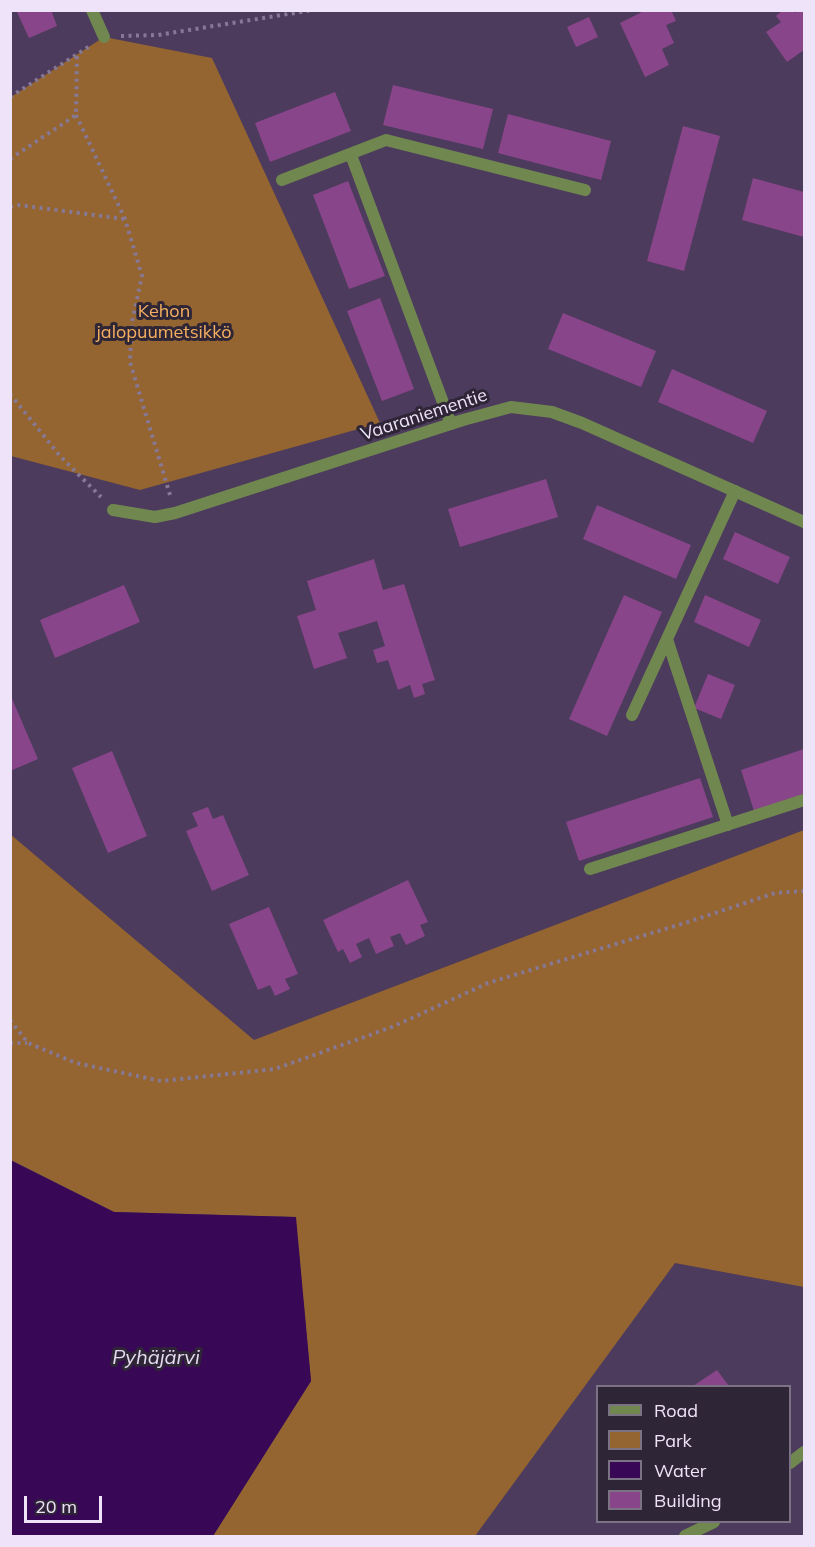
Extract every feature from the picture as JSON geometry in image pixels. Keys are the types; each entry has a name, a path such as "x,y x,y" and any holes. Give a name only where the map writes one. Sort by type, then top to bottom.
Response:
{"street":[{"path":"92,10 104,37"},
{"path":"282,180 386,140 585,190"},
{"path":"351,155 451,423"},
{"name":"Vaaraniementie","path":"113,510 155,517 176,513 451,423 511,407 552,412 582,423 804,522"},
{"path":"632,715 735,491"},
{"path":"667,639 728,825"},
{"path":"590,869 804,800"},
{"path":"791,1462 804,1452"},
{"path":"685,1536 710,1523"}],"path":[{"path":"10,97 104,37 158,35 314,10"},
{"path":"77,56 76,116 125,219 142,276 132,322 130,362 176,513"},
{"path":"10,159 76,116"},
{"path":"10,207 19,205 125,219"},
{"path":"10,394 60,456 113,510"},
{"path":"10,1043 28,1042 76,1063 161,1081 275,1069 392,1027 488,983 775,893 804,891"},
{"path":"10,1020 28,1042"}],"green space":[{"name":"Kehon jalopuumetsikkö","path":"104,37 212,58 380,423 140,490 11,456 11,97"},
{"path":"804,830 804,1287 675,1263 475,1536 213,1536 311,1381 295,1217 114,1212 11,1160 10,834 254,1040"}],"water":[{"name":"Pyhäjärvi","path":"10,1160 114,1212 296,1217 311,1381 213,1536 11,1536"}],"building":[{"path":"16,10 51,10 57,26 29,38"},
{"path":"646,10 671,10 676,21 666,25 674,43 662,49 669,65 645,77 620,23"},
{"path":"783,10 793,10 795,13 804,10 804,50 787,62 766,32 781,22 776,16"},
{"path":"589,17 598,37 576,47 567,27"},
{"path":"393,85 493,109 483,149 383,125"},
{"path":"335,92 351,131 270,162 255,123"},
{"path":"508,114 611,141 601,180 498,153"},
{"path":"683,126 720,136 684,271 647,261"},
{"path":"753,178 804,192 804,237 742,220"},
{"path":"348,181 385,276 349,289 313,195"},
{"path":"380,298 414,389 382,401 347,311"},
{"path":"563,313 656,351 641,387 548,349"},
{"path":"672,369 767,411 753,443 658,402"},
{"path":"546,479 558,517 460,547 448,509"},
{"path":"597,505 691,545 676,579 583,539"},
{"path":"735,532 790,557 778,584 723,559"},
{"path":"374,559 383,590 404,584 435,680 422,684 425,694 414,698 410,685 398,690 388,660 377,663 373,650 385,646 377,621 338,633 347,658 314,669 297,616 316,610 307,581"},
{"path":"124,585 140,622 55,658 40,620"},
{"path":"624,595 662,612 607,736 569,719"},
{"path":"705,595 761,620 749,647 694,622"},
{"path":"708,674 735,685 721,719 694,708"},
{"path":"10,694 38,759 10,771"},
{"path":"804,749 804,794 754,811 741,770"},
{"path":"112,751 147,836 108,853 72,768"},
{"path":"700,778 713,817 579,861 566,822"},
{"path":"208,807 213,819 223,815 249,875 212,891 186,831 198,826 192,813"},
{"path":"408,880 428,922 420,925 425,936 406,945 400,933 390,937 394,946 376,954 369,938 356,944 362,957 350,963 343,949 338,952 323,920"},
{"path":"269,907 298,974 285,979 290,989 275,996 270,985 258,990 229,924"},
{"path":"717,1370 728,1385 694,1385"}]}
